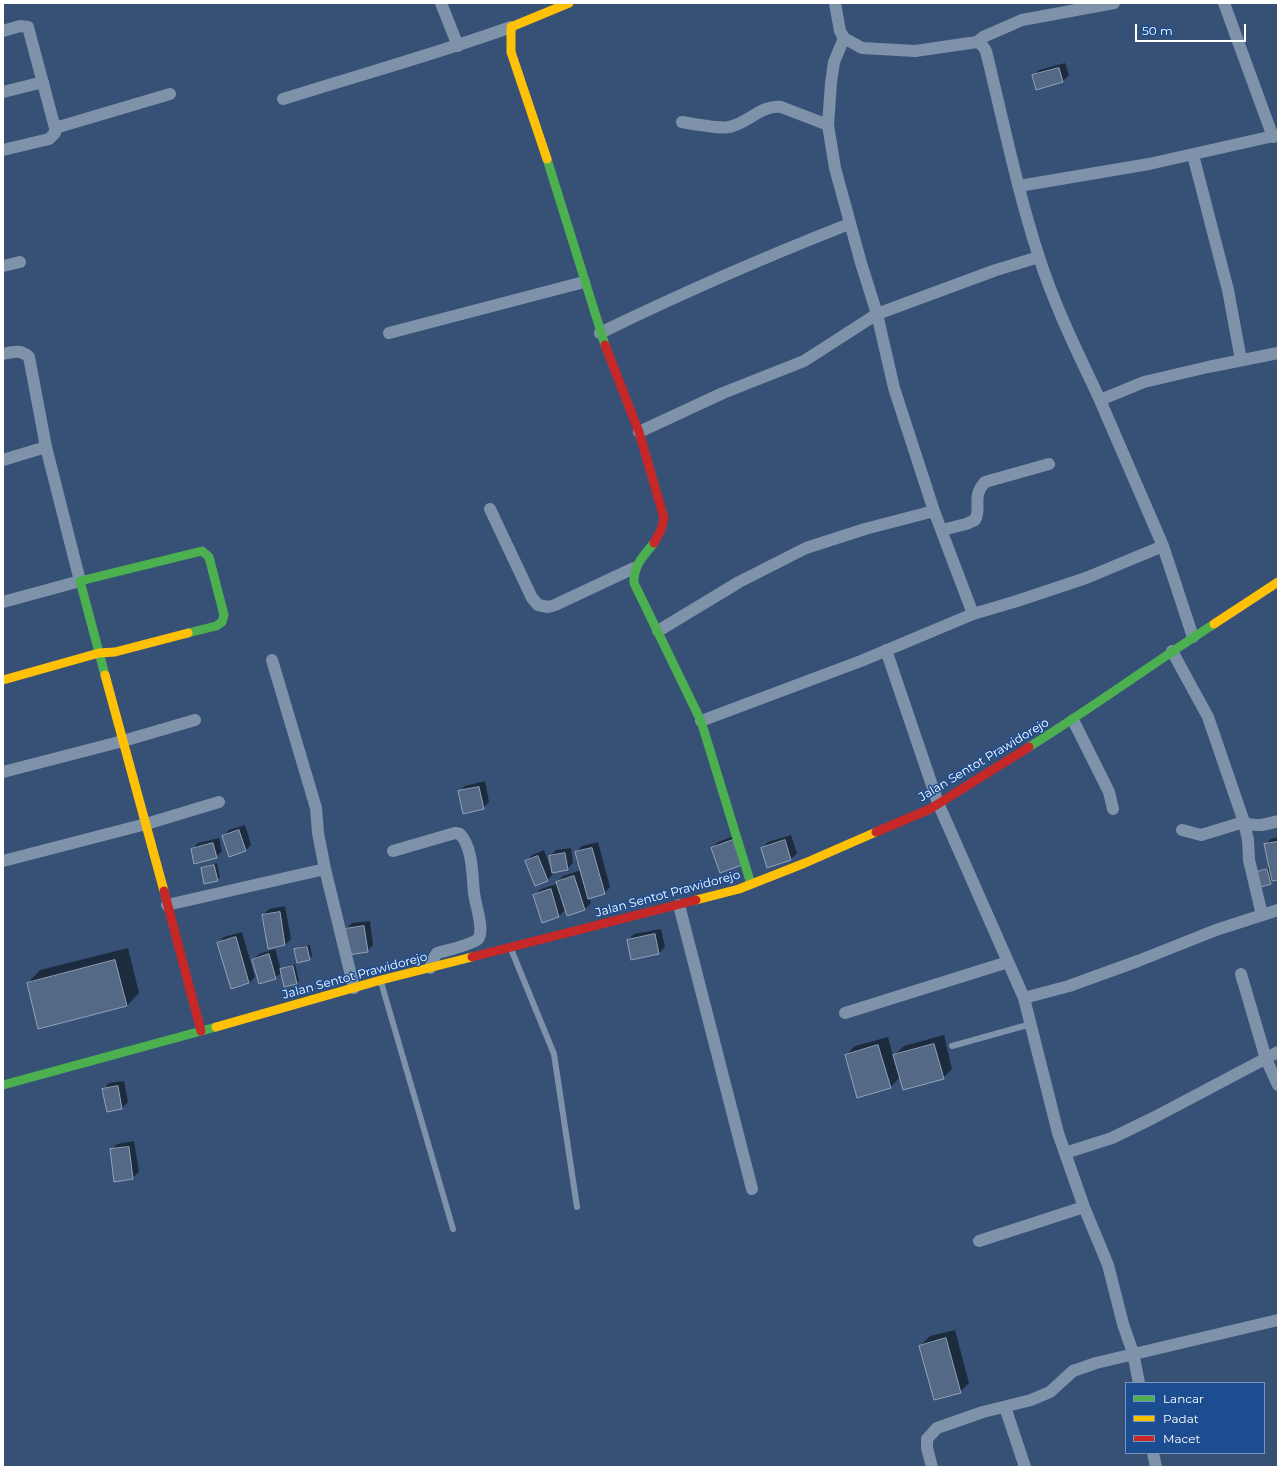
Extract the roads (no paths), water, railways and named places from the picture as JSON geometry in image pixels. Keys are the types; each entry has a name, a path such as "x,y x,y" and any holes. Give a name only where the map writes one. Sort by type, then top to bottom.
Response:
{"street":[{"path":"441,3 458,46"},
{"path":"283,99 374,70 458,46 511,27 569,3"},
{"path":"835,3 840,31 844,38 862,48 915,51 977,42 983,37 1022,20 1114,3"},
{"path":"1019,186 1112,171 1193,155 1275,136 1224,3"},
{"path":"3,31 20,26 28,27 56,128 55,133 49,139 3,150"},
{"path":"511,27 511,52 541,140 600,333 639,432 664,518 661,531 634,568 632,576 634,583 701,721 751,884"},
{"path":"844,38 834,62 828,125 835,168 877,314 894,388 934,511 973,614"},
{"path":"977,42 982,45 986,51 1019,186 1039,257 1055,302 1100,400 1163,546 1193,637"},
{"path":"3,92 43,82"},
{"path":"56,128 170,94"},
{"path":"682,122 728,128 766,108 776,106 828,125"},
{"path":"1193,155 1228,290 1241,360"},
{"path":"600,333 678,296 788,248 850,224"},
{"path":"639,432 723,393 804,362 877,314 996,270 1039,257"},
{"path":"3,266 20,262"},
{"path":"389,333 584,282"},
{"path":"3,354 18,351 29,357 46,447 98,653 146,824 201,1032"},
{"path":"1100,400 1144,382 1278,353"},
{"path":"3,460 46,447"},
{"path":"942,530 966,524 975,520 977,515 977,497 979,490 985,482 1049,464"},
{"path":"490,509 532,598 538,605 548,607 555,605 634,568"},
{"path":"658,631 739,582 806,548 865,529 934,511"},
{"path":"701,721 886,650 973,614 1086,578 1163,546"},
{"path":"3,602 202,550 209,557 224,615 222,622 216,626 115,652 98,653 3,680"},
{"name":"Jalan Sentot Prawidorejo","path":"3,1085 201,1032 381,980 739,889 812,860 930,809 1073,720 1172,651 1278,582"},
{"path":"886,650 938,803 1024,998 1058,1133 1084,1207 1108,1265 1140,1382"},
{"path":"1172,651 1208,717 1244,822 1248,840 1249,860 1262,916"},
{"path":"272,660 316,808 318,833 325,869 354,988"},
{"path":"3,772 123,741 195,720"},
{"path":"1073,720 1109,792 1113,809"},
{"path":"3,861 146,824 219,802"},
{"path":"1182,830 1201,835 1244,822 1249,825 1261,825 1278,821"},
{"path":"393,851 456,833 460,834 466,845 473,874 480,935 474,942 437,953 430,968"},
{"path":"167,905 325,869"},
{"path":"679,905 752,1189"},
{"path":"1024,998 1068,986 1138,962 1216,930 1278,910"},
{"path":"845,1013 1008,962"},
{"path":"1241,974 1266,1059 1278,1085"},
{"path":"1065,1153 1112,1138 1278,1052"},
{"path":"980,1241 1084,1207"},
{"path":"932,1467 927,1448 927,1439 937,1428 983,1412 1031,1400 1050,1392 1073,1371 1096,1363 1133,1353 1278,1320"},
{"path":"1005,1407 1025,1467"},
{"path":"1154,1454 1156,1467"}],"lane":[{"path":"510,948 554,1054 577,1207"},
{"path":"381,980 453,1229"},
{"path":"952,1046 1031,1024"}]}
